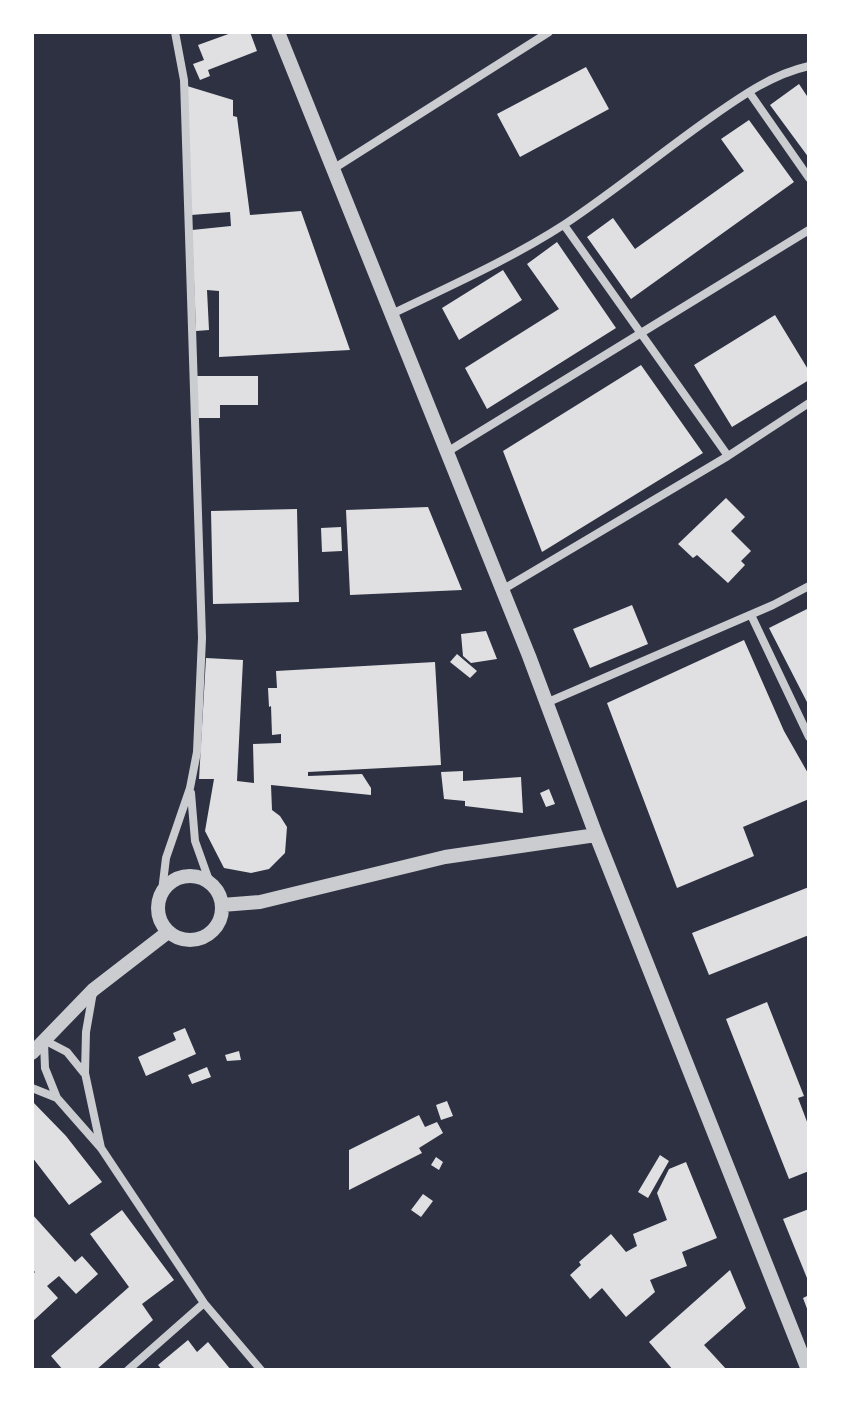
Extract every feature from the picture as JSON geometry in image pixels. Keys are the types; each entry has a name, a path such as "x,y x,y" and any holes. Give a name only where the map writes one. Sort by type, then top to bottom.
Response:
{"street":[{"path":"175,32 184,80 202,638 197,752 190,788 166,858 157,908 162,925 168,932 188,940 209,934 221,916 222,905 210,883 195,841 190,788"},
{"path":"278,32 502,590 808,1370"},
{"path":"333,169 549,32"},
{"path":"392,314 473,275 564,225 749,92 786,71 809,66"},
{"path":"749,92 809,178"},
{"path":"564,225 728,456"},
{"path":"447,452 809,230"},
{"path":"502,590 728,456 809,403"},
{"path":"546,703 751,615 809,586"},
{"path":"751,615 809,735"},
{"path":"222,905 260,902 445,857 596,835"},
{"path":"162,891 179,878 190,876 210,883"},
{"path":"32,1053 93,990 168,932"},
{"path":"93,990 86,1032 85,1073 101,1148"},
{"path":"44,1040 67,1052 85,1073"},
{"path":"44,1040 45,1068 57,1098 101,1148 204,1303 261,1370"},
{"path":"32,1088 57,1098"},
{"path":"128,1370 204,1303"}],"building":[{"path":"234,32 250,32 257,51 208,70 210,76 200,80 193,64 204,60 198,45"},
{"path":"586,67 609,109 520,157 497,114"},
{"path":"799,84 809,99 809,158 770,105"},
{"path":"187,86 233,100 250,215 301,211 350,350 219,357 219,291 207,290 209,330 196,331 192,230 231,226 230,212 191,215"},
{"path":"749,120 794,182 631,299 587,237 613,218 635,249 744,171 721,139"},
{"path":"557,242 616,328 487,409 465,368 559,309 527,264"},
{"path":"503,270 522,300 459,340 442,308"},
{"path":"775,315 809,371 809,380 732,427 694,365"},
{"path":"641,365 703,453 542,552 503,451"},
{"path":"196,376 258,376 258,405 220,405 220,418 196,418"},
{"path":"726,498 745,517 731,531 751,551 741,561 745,565 728,583 697,555 693,558 678,544"},
{"path":"428,507 462,590 350,595 346,510"},
{"path":"297,509 299,602 213,604 211,511"},
{"path":"341,527 342,551 322,552 321,528"},
{"path":"632,605 648,644 590,668 573,629"},
{"path":"807,609 809,612 809,706 769,628"},
{"path":"486,631 497,659 471,663 463,656 461,634"},
{"path":"744,640 784,731 809,775 809,799 743,827 754,856 677,888 607,703"},
{"path":"457,654 477,671 470,678 450,662"},
{"path":"206,658 243,660 237,781 254,783 253,744 281,743 281,734 272,735 269,707 268,688 277,688 276,671 435,662 441,765 308,772 308,776 362,774 371,788 371,795 271,785 272,810 287,827 285,853 269,869 251,873 224,868 205,831 214,779 199,779"},
{"path":"463,771 463,781 521,777 523,813 465,806 465,801 444,799 441,772"},
{"path":"549,789 555,804 546,807 540,793"},
{"path":"809,887 809,935 709,975 692,933"},
{"path":"767,1002 804,1096 798,1098 809,1127 809,1171 789,1179 726,1019"},
{"path":"185,1028 196,1054 146,1076 138,1057 176,1040 173,1033"},
{"path":"239,1051 241,1060 227,1061 225,1055"},
{"path":"207,1067 211,1077 192,1084 188,1075"},
{"path":"32,1101 66,1136 102,1182 69,1205 32,1157"},
{"path":"447,1101 453,1116 441,1120 436,1105"},
{"path":"419,1115 425,1127 437,1122 443,1133 419,1148 422,1153 349,1190 349,1150"},
{"path":"660,1155 669,1161 648,1198 638,1192"},
{"path":"436,1157 443,1162 439,1170 431,1165"},
{"path":"686,1162 717,1238 682,1252 687,1266 650,1280 655,1292 626,1317 602,1288 590,1299 570,1275 581,1265 579,1262 611,1234 626,1252 637,1246 633,1234 667,1220 657,1193 669,1169"},
{"path":"423,1194 433,1201 421,1217 411,1210"},
{"path":"809,1209 809,1283 783,1219"},
{"path":"122,1210 174,1280 142,1304 153,1320 96,1370 63,1370 51,1356 129,1287 90,1234"},
{"path":"32,1214 75,1262 82,1256 98,1274 76,1294 59,1276 47,1286 58,1298 32,1322 32,1275 35,1272 32,1269"},
{"path":"730,1270 746,1308 704,1345 727,1370 673,1370 649,1342"},
{"path":"809,1295 809,1314 803,1298"},
{"path":"188,1340 197,1352 208,1342 231,1370 162,1370 158,1365"}]}
